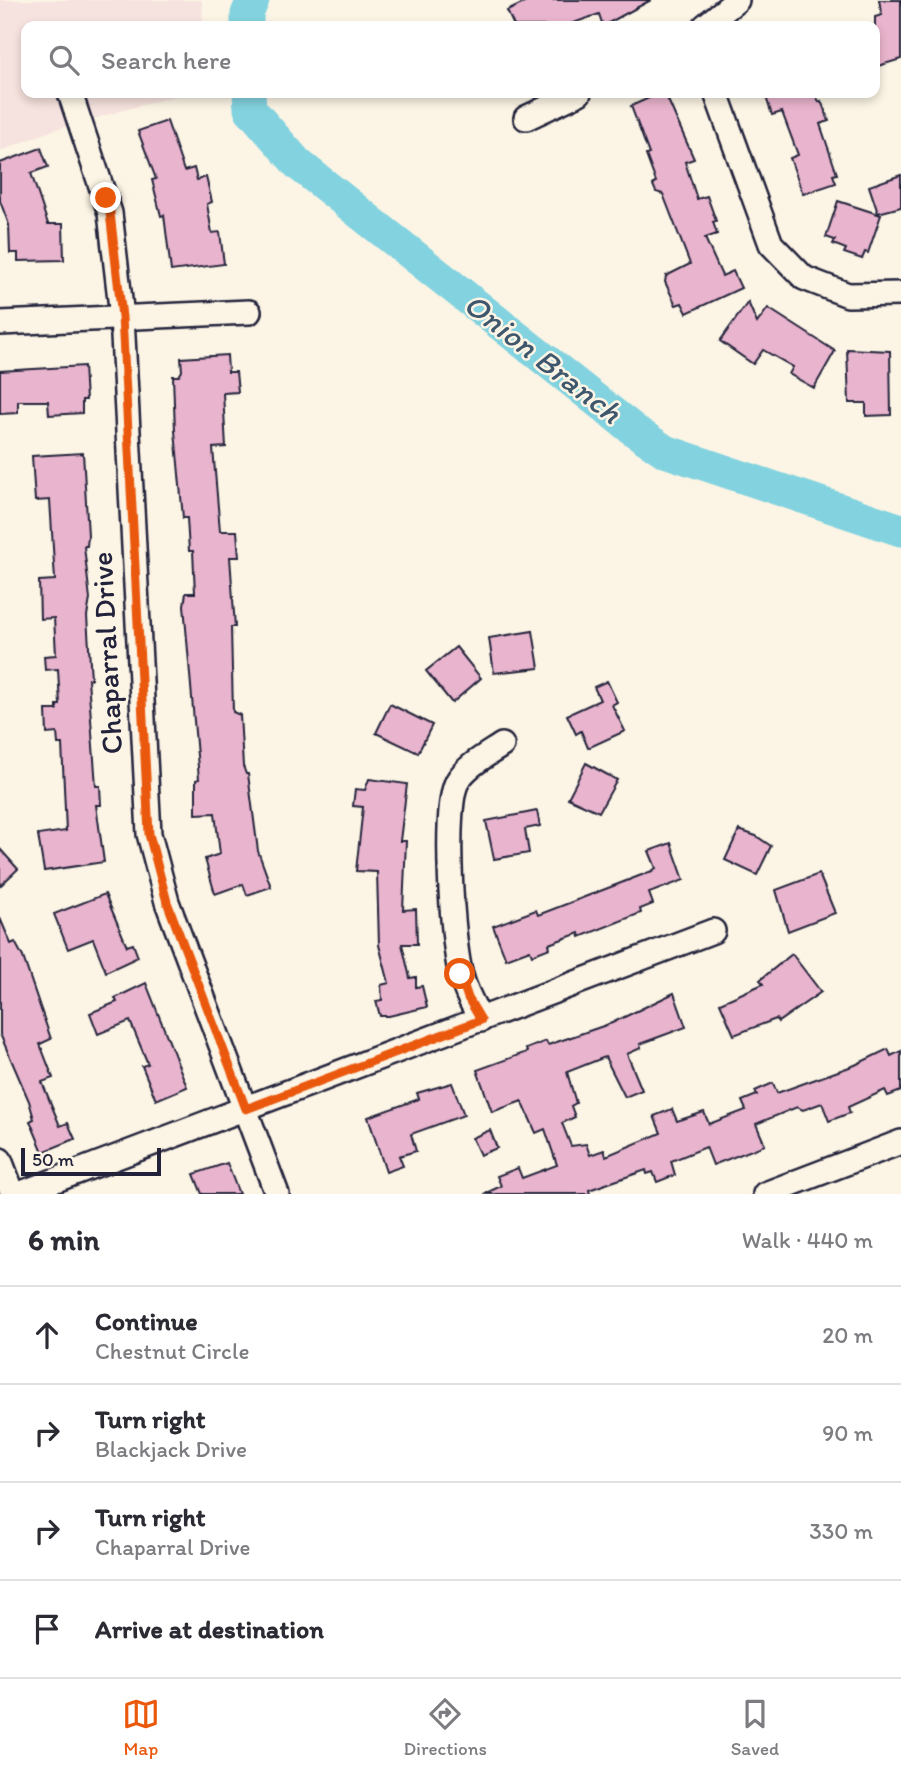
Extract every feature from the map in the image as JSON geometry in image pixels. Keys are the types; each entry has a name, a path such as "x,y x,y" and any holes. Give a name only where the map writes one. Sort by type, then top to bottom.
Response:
{"street":[{"path":"711,21 737,0"},
{"name":"Chaparral Drive","path":"72,98 110,213 122,317 149,834 167,902 277,1194"},
{"path":"526,118 568,98"},
{"path":"718,98 771,244 804,278 848,295 901,294"},
{"path":"0,323 249,312"},
{"path":"481,1020 468,998 457,950 449,812 457,781 468,768 502,745"},
{"path":"19,1194 713,931"},
{"path":"765,1194 901,1142"},
{"path":"0,1160 13,1194"}],"shaded area":[{"path":"0,0 202,0 203,21 21,21 21,98 167,98 53,130 0,151"}],"building":[{"path":"530,0 651,0 612,21 601,21 599,14 579,21 512,21 507,11"},
{"path":"879,0 901,0 901,59 880,65 880,21 875,21 875,17 882,15"},
{"path":"649,98 667,98 694,159 685,162 697,199 707,196 716,221 713,222 717,234 705,238 722,276 733,271 741,288 687,313 682,303 676,305 665,282 666,276 690,264 663,194 656,192 653,185 656,182 646,155 649,154 631,106"},
{"path":"766,98 817,98 821,101 829,121 820,124 837,174 833,175 836,183 803,194 790,158 798,155 782,112 772,115"},
{"path":"167,121 184,171 194,168 197,180 206,177 212,202 207,204 212,233 220,232 224,264 171,271 164,215 161,216 152,180 156,179 138,131"},
{"path":"41,148 48,167 31,173 48,224 63,224 64,260 18,261 18,253 10,253 9,225 0,201 0,163"},
{"path":"901,175 901,207 878,213 869,186"},
{"path":"838,201 881,215 868,253 865,252 862,259 844,253 846,249 833,244 835,240 826,237"},
{"path":"748,302 757,323 768,308 835,351 814,388 789,374 793,367 763,350 753,364 720,341"},
{"path":"847,349 890,351 891,415 866,416 866,403 849,403"},
{"path":"227,355 228,372 236,372 238,392 223,393 226,447 213,448 220,531 237,531 239,557 230,557 235,627 231,627 233,712 240,715 243,766 248,774 258,851 271,887 247,895 243,884 215,894 205,859 220,854 215,813 196,814 196,780 199,779 184,605 186,593 195,593 193,551 189,551 187,518 183,518 175,431 173,376 179,376 182,371 181,358"},
{"path":"84,366 86,400 82,400 82,413 49,415 48,401 18,401 18,413 0,414 0,371"},
{"path":"83,453 88,535 87,546 84,546 90,599 87,616 91,679 88,679 96,786 100,786 101,805 96,805 104,862 44,871 38,835 66,831 62,744 58,744 57,733 47,734 46,710 57,710 57,705 60,705 58,669 45,670 44,656 56,655 54,618 40,619 39,581 55,580 50,500 35,501 32,456"},
{"path":"533,631 539,668 494,673 489,638"},
{"path":"456,647 481,678 452,703 426,671"},
{"path":"607,681 617,702 612,705 625,731 588,748 581,731 576,734 567,715 600,700 594,687"},
{"path":"390,704 432,725 418,753 376,733"},
{"path":"586,763 617,780 599,812 568,798"},
{"path":"369,779 407,784 400,841 406,841 403,910 416,909 417,944 402,944 410,978 416,977 416,987 422,986 427,1007 389,1016 380,1016 376,1001 382,1000 381,985 389,983 379,945 377,872 356,871 363,807 353,806 355,789 365,790"},
{"path":"537,811 540,826 525,829 529,853 494,859 486,821"},
{"path":"739,830 756,836 771,846 757,875 725,860"},
{"path":"671,843 684,880 649,893 653,904 640,909 641,913 580,937 579,933 549,944 550,948 532,955 530,950 506,959 493,926 536,910 538,915 652,871 656,868 649,851"},
{"path":"0,849 18,869 0,886"},
{"path":"819,874 835,913 788,931 776,890"},
{"path":"105,894 127,946 133,944 138,957 106,972 93,939 68,949 54,914"},
{"path":"0,918 11,944 15,942 23,957 51,1039 40,1044 53,1078 42,1082 60,1126 68,1123 75,1139 43,1152 30,1121 34,1119 29,1101 0,1034"},
{"path":"792,954 821,992 778,1022 776,1019 734,1035 720,1003 763,984 760,980"},
{"path":"146,983 187,1087 156,1100 142,1066 148,1064 130,1021 98,1034 90,1013 117,1002 115,998"},
{"path":"674,993 686,1027 640,1044 641,1048 627,1054 642,1090 625,1097 605,1057 567,1072 576,1103 571,1106 575,1117 562,1123 571,1146 586,1144 590,1155 604,1150 606,1156 661,1133 654,1116 672,1109 677,1121 704,1112 709,1124 746,1110 742,1101 757,1095 755,1091 773,1083 777,1093 855,1065 888,1049 891,1056 901,1051 901,1091 888,1096 885,1090 848,1107 850,1113 829,1121 822,1103 803,1110 797,1107 756,1124 765,1145 713,1165 706,1147 671,1161 675,1175 657,1182 653,1172 647,1174 646,1170 589,1190 590,1194 484,1194 501,1186 497,1176 518,1168 522,1178 557,1165 545,1129 536,1133 522,1101 492,1112 477,1070 527,1052 526,1049 546,1041 548,1045 612,1023"},
{"path":"452,1083 464,1115 411,1134 416,1151 399,1156 403,1166 386,1172 368,1117 419,1099 417,1093"},
{"path":"490,1130 497,1148 480,1155 472,1138"},
{"path":"227,1163 239,1194 202,1194 194,1174"}],"waterway":[{"name":"Onion Branch","path":"247,21 253,0"},
{"name":"Onion Branch","path":"249,98 250,109 298,164 635,431 665,451 901,530"}],"route":[{"path":"106,198 122,317 149,834 154,862 167,902 246,1109 481,1020 468,998 460,974"}]}
